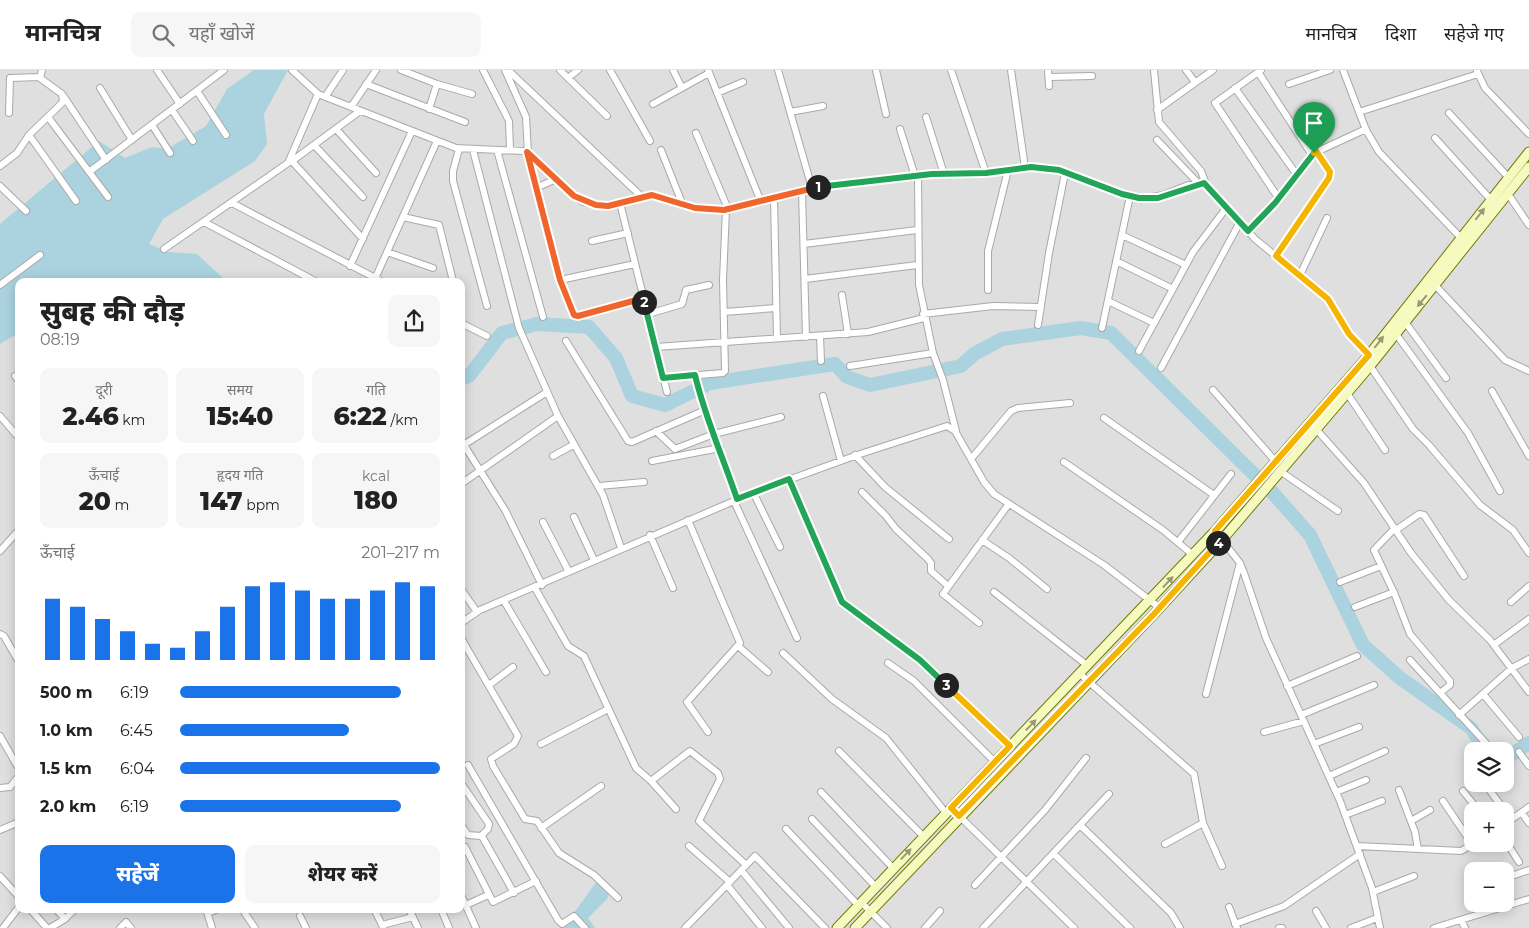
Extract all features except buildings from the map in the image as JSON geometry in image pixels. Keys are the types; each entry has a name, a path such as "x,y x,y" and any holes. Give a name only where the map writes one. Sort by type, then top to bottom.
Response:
{"main road":[{"path":"854,928 959,816 1160,608 1222,540 1260,495 1275,470 1369,355 1529,152"},
{"path":"837,928 923,836 1108,646 1253,488 1275,470 1316,429 1436,285 1529,167"},
{"path":"1108,646 1115,654"}],"street":[{"path":"157,70 180,104"},
{"path":"89,172 224,70"},
{"path":"292,70 322,96 459,149 528,152 584,202 608,206 642,197 660,196 708,210 727,209 812,188 917,175 986,173 1025,168 1059,170 1130,196 1158,198 1198,184 1206,184"},
{"path":"298,77 304,70"},
{"path":"291,160 322,96 343,70"},
{"path":"351,107 376,70"},
{"path":"401,70 437,84 472,94"},
{"path":"483,70 509,120 510,150"},
{"path":"507,70 526,117 528,152 536,188 560,280 575,316 644,298"},
{"path":"507,70 642,197"},
{"path":"560,70 607,116"},
{"path":"568,78 578,70"},
{"path":"610,70 650,141"},
{"path":"673,70 682,88"},
{"path":"778,70 812,188"},
{"path":"876,70 886,114"},
{"path":"951,70 986,173"},
{"path":"1011,70 1025,168"},
{"path":"1154,70 1157,110 1162,126 1201,171 1206,184 1248,231 1328,299 1349,334 1369,355"},
{"path":"1186,70 1195,82"},
{"path":"1157,110 1213,70"},
{"path":"1289,84 1330,70"},
{"path":"1343,70 1366,129 1379,152 1461,238"},
{"path":"653,104 708,71 761,202"},
{"path":"1276,256 1329,178 1330,172 1314,153 1260,71 1217,100 1215,105 1279,199"},
{"path":"1359,112 1477,72 1485,88 1529,134"},
{"path":"9,113 10,78 41,73 64,96 106,160"},
{"path":"1049,86 1049,73 1092,76"},
{"path":"717,93 743,82"},
{"path":"366,84 465,122"},
{"path":"429,109 437,84"},
{"path":"100,88 132,140"},
{"path":"1235,88 1297,175"},
{"path":"196,91 226,135"},
{"path":"0,166 18,153 29,135 63,102 64,96"},
{"path":"790,112 823,106"},
{"path":"172,110 193,141"},
{"path":"164,249 314,146 360,111"},
{"path":"1449,113 1509,178"},
{"path":"48,117 108,197"},
{"path":"926,118 944,174"},
{"path":"152,125 170,153"},
{"path":"336,129 376,173"},
{"path":"900,129 917,175 917,265 924,316 957,433 994,494 1008,505 1104,565 1160,608"},
{"path":"1248,231 1279,199 1314,153 1366,129"},
{"path":"350,266 412,131"},
{"path":"663,378 724,373 723,280 727,209 696,133"},
{"path":"29,135 76,201"},
{"path":"1435,138 1491,200"},
{"path":"378,278 387,252 437,140"},
{"path":"1157,140 1198,184"},
{"path":"314,146 363,197"},
{"path":"459,149 453,171 453,182 487,306"},
{"path":"473,150 519,328 558,416 599,486 622,548"},
{"path":"497,150 543,317"},
{"path":"661,150 682,203"},
{"path":"291,160 363,239"},
{"path":"988,290 988,251 1008,170"},
{"path":"1038,326 1065,173"},
{"path":"536,188 556,179"},
{"path":"0,186 26,211"},
{"path":"802,191 806,337"},
{"path":"1508,194 1529,225"},
{"path":"1102,328 1130,196"},
{"path":"774,198 777,338"},
{"path":"232,202 373,278"},
{"path":"620,203 667,392"},
{"path":"1138,351 1186,265 1227,207"},
{"path":"403,217 439,225 452,278"},
{"path":"1300,275 1327,218"},
{"path":"204,222 309,278"},
{"path":"1161,368 1240,222"},
{"path":"804,244 917,230"},
{"path":"592,241 628,233"},
{"path":"1122,235 1186,265"},
{"path":"387,252 433,268"},
{"path":"0,285 40,254"},
{"path":"1116,261 1173,288"},
{"path":"560,280 635,264"},
{"path":"804,279 917,265"},
{"path":"648,314 682,304 686,290 709,285"},
{"path":"1436,285 1505,360 1529,371"},
{"path":"842,295 848,334"},
{"path":"1108,301 1154,324"},
{"path":"656,347 848,334 873,331 924,316 992,306 1041,307"},
{"path":"724,312 776,308"},
{"path":"1405,322 1446,378"},
{"path":"465,325 487,336"},
{"path":"1396,334 1468,433 1500,491"},
{"path":"820,336 821,361"},
{"path":"566,341 628,441 632,442 703,411"},
{"path":"850,366 933,353"},
{"path":"1370,366 1413,429 1480,505 1513,530 1529,553"},
{"path":"695,375 703,411 720,448 736,500 797,638"},
{"path":"1213,390 1275,470 1338,511"},
{"path":"1492,391 1529,456"},
{"path":"465,444 547,392"},
{"path":"1346,393 1385,450"},
{"path":"823,396 841,461"},
{"path":"971,458 1011,411 1018,408 1070,403"},
{"path":"0,416 15,433"},
{"path":"465,481 558,416"},
{"path":"656,431 675,449 714,434 781,417"},
{"path":"1104,418 1214,495"},
{"path":"465,620 477,612 504,602 650,535 753,492 855,455 942,427 951,428 957,433"},
{"path":"1316,429 1364,483 1395,529 1449,600 1494,644 1529,692"},
{"path":"553,456 573,444"},
{"path":"465,448 508,516 542,585"},
{"path":"652,461 720,448"},
{"path":"855,455 885,487 950,539"},
{"path":"1064,462 1178,542 1193,555"},
{"path":"1178,542 1231,474"},
{"path":"789,479 842,602 920,660 1010,746"},
{"path":"599,486 644,482"},
{"path":"753,492 780,547"},
{"path":"862,492 896,529 928,559 931,563 931,571 948,586"},
{"path":"979,623 943,594 1008,505"},
{"path":"1440,693 1450,685 1450,681 1410,634 1394,592 1374,550 1395,529 1419,514 1424,515 1464,576"},
{"path":"574,517 594,560"},
{"path":"688,520 739,639 738,646 688,702 708,732"},
{"path":"543,522 569,572"},
{"path":"1215,531 1240,563 1266,638 1336,792 1373,892 1380,928"},
{"path":"0,551 15,534"},
{"path":"650,535 673,588"},
{"path":"982,540 1013,561 1047,589"},
{"path":"1206,694 1240,563"},
{"path":"1340,582 1382,566"},
{"path":"1511,602 1529,586"},
{"path":"535,588 568,646 584,656 636,768 651,781 676,809"},
{"path":"994,592 1088,666"},
{"path":"1355,607 1394,592"},
{"path":"465,595 477,612"},
{"path":"504,602 546,672"},
{"path":"1494,644 1529,619"},
{"path":"0,634 4,636 15,655"},
{"path":"465,645 518,736 514,744 494,756 492,763 525,819 537,821 564,858 594,875 618,898"},
{"path":"738,646 768,672"},
{"path":"783,653 832,699 886,738 948,810 959,816 1071,927"},
{"path":"1287,686 1357,656"},
{"path":"1459,715 1512,668 1529,659"},
{"path":"1410,660 1484,742"},
{"path":"888,663 914,681 995,762"},
{"path":"488,685 513,667"},
{"path":"1080,674 1194,774 1203,823 1222,866"},
{"path":"1301,715 1374,685"},
{"path":"1483,694 1519,737"},
{"path":"541,744 608,708"},
{"path":"1264,732 1304,722"},
{"path":"1314,744 1359,727"},
{"path":"0,736 15,762"},
{"path":"651,781 690,751 718,773 720,779 699,821 743,867 789,928"},
{"path":"839,751 923,836"},
{"path":"1329,776 1384,751"},
{"path":"1519,752 1529,766"},
{"path":"975,885 1045,810 1086,758"},
{"path":"468,765 560,922 562,924 574,916 585,928"},
{"path":"1336,792 1366,780"},
{"path":"0,788 10,787 15,781"},
{"path":"542,828 601,786"},
{"path":"465,789 489,824 488,829 481,836 471,837 465,830"},
{"path":"1398,790 1418,849"},
{"path":"1463,790 1472,802"},
{"path":"821,792 893,868"},
{"path":"983,928 1109,794"},
{"path":"1443,800 1464,831"},
{"path":"1345,815 1382,801"},
{"path":"1514,818 1529,807"},
{"path":"1410,821 1430,810"},
{"path":"1522,813 1529,823"},
{"path":"812,819 875,886"},
{"path":"1165,844 1203,823"},
{"path":"0,830 15,824"},
{"path":"1080,825 1171,913 1180,928"},
{"path":"786,829 859,904 870,911 887,928"},
{"path":"481,836 514,892"},
{"path":"689,846 728,883 762,928"},
{"path":"1357,846 1461,851 1464,849"},
{"path":"465,847 491,900 496,902 536,881"},
{"path":"1513,852 1519,862"},
{"path":"1054,854 1130,928"},
{"path":"1229,907 1236,926 1284,906 1360,854"},
{"path":"685,928 752,858 758,858 825,928"},
{"path":"1514,875 1529,870"},
{"path":"0,876 15,893"},
{"path":"1373,892 1414,876"},
{"path":"476,928 466,905 488,895"},
{"path":"1434,928 1529,899"},
{"path":"926,928 940,911"},
{"path":"1316,911 1326,928"},
{"path":"3,928 15,912"},
{"path":"34,913 48,928 65,919 71,913"},
{"path":"60,913 65,919"},
{"path":"207,913 208,921 212,928"},
{"path":"245,913 255,928"},
{"path":"376,913 383,926 413,917"},
{"path":"411,913 418,928"},
{"path":"443,913 449,928"},
{"path":"300,916 306,928"},
{"path":"1351,928 1377,918"},
{"path":"1461,920 1465,928"},
{"path":"120,928 126,922 131,928"}],"shaded area":[{"path":"0,70 1529,70 1529,928 0,928"}],"water":[{"path":"254,70 288,70 264,114 267,144 255,161 163,219 149,244 168,252 197,254 223,278 15,278 15,335 0,344 0,224 99,141 125,158 152,147 167,149 206,126 227,89"},
{"path":"597,881 612,886 607,899 588,918 595,928 563,928"}],"waterway":[{"path":"465,378 469,376 502,333 537,324 589,327 616,358 632,396 665,405 710,383 835,364 847,377 870,385 961,366 974,354 1002,339 1081,328 1111,333 1272,492 1310,535 1363,645 1400,678 1471,728 1480,742"},
{"path":"1514,753 1529,743"}],"route":[{"path":"1316,151 1330,172 1329,178 1276,256 1323,293 1349,334 1369,355 1215,531 1222,540 1154,614 959,816 951,808 1010,746 920,660 842,602 789,479 737,499 720,448 703,411 695,375 663,378 644,298 578,316 574,315 560,280 527,152 574,196 584,202 596,205 608,206 652,195 695,208 724,210 812,188 932,174 986,173 1031,167 1059,170 1122,194 1139,198 1158,198 1204,183 1208,185 1248,231 1270,209 1314,153 1316,151"}]}
